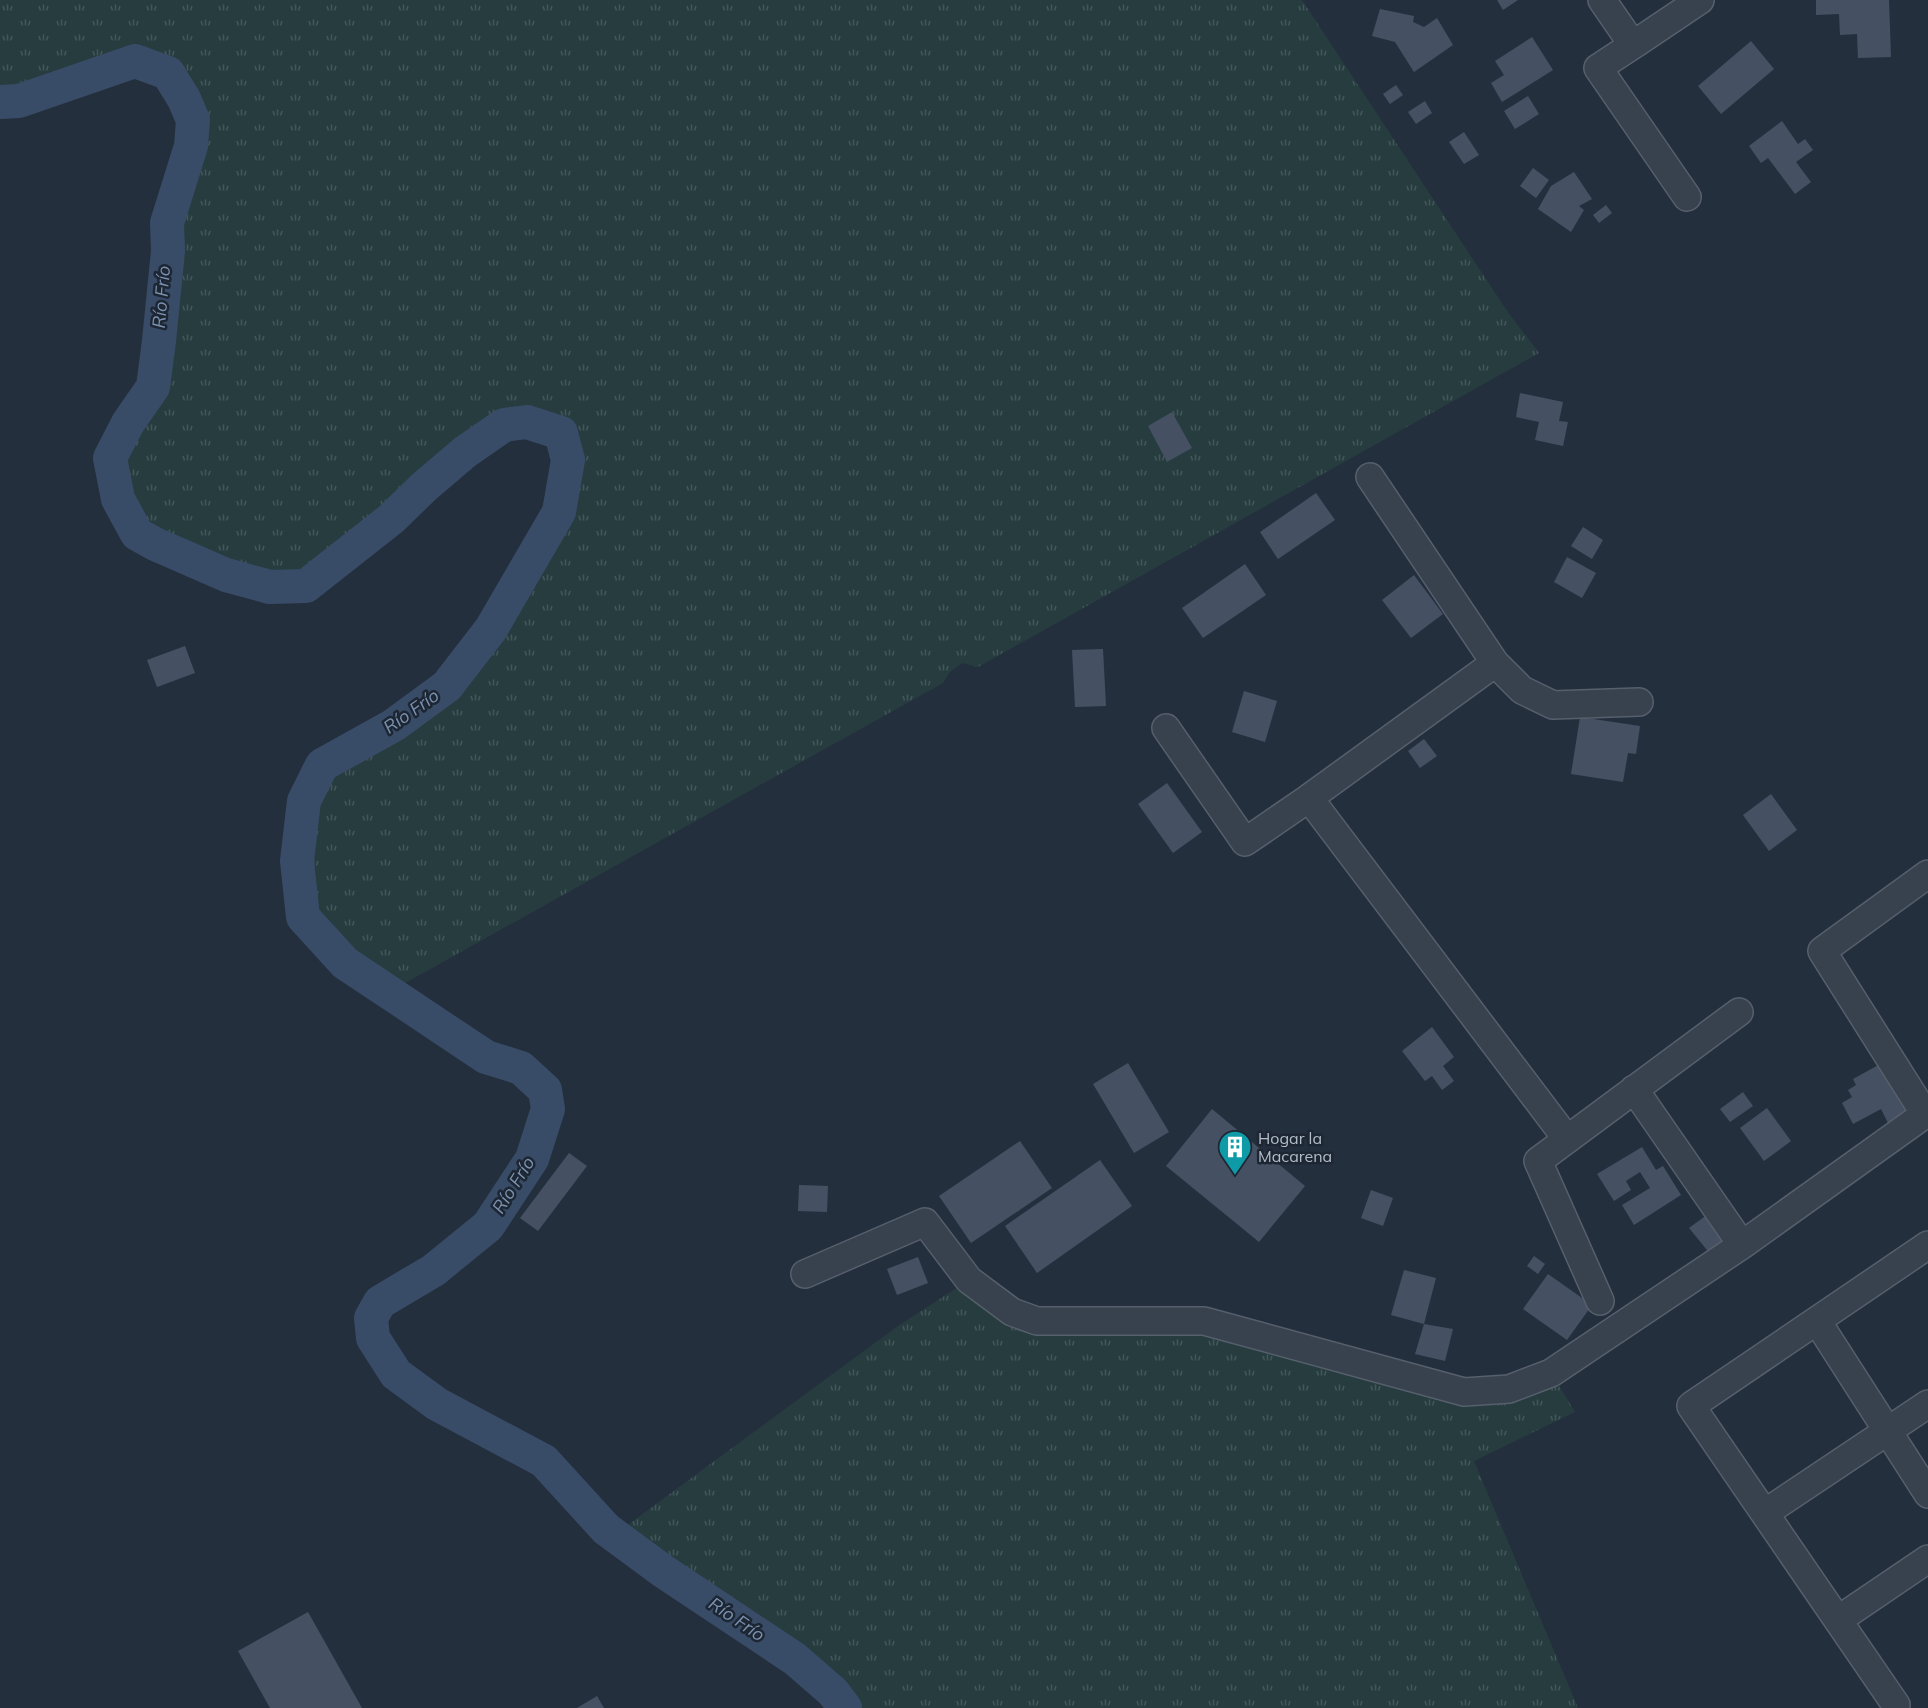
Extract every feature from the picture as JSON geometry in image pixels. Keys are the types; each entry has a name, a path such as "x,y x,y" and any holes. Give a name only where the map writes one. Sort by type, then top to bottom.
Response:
{"street":[{"path":"1602,0 1633,45"},
{"path":"1687,197 1598,68 1700,0"},
{"path":"1370,477 1495,663 1522,690 1553,705 1639,702"},
{"path":"1166,728 1245,842 1310,798 1495,663"},
{"path":"1310,798 1567,1139"},
{"path":"805,1274 925,1222 969,1280 1012,1312 1037,1321 1204,1321 1464,1392 1509,1389 1551,1373 1742,1245 1926,1113 1821,951 1928,874"},
{"path":"1600,1301 1538,1161 1738,1012"},
{"path":"1634,1089 1742,1245"},
{"path":"1896,1705 1691,1406 1928,1245"},
{"path":"1816,1321 1928,1494"},
{"path":"1765,1514 1928,1404"},
{"path":"1838,1620 1928,1559"}],"green space":[{"path":"0,0 1302,0 1507,311 1539,353 978,667 962,663 950,672 943,683 389,992 345,963 303,917 297,861 304,801 322,765 394,725 447,686 491,629 559,512 568,461 561,433 527,422 504,425 465,452 391,519 306,586 270,587 226,575 137,534 118,499 110,458 128,423 153,387 168,251 167,223 191,146 193,120 184,99 168,73 135,61 19,101 0,102"},
{"path":"969,1280 1012,1312 1204,1321 1464,1392 1551,1373 1575,1412 1474,1461 1578,1708 845,1708 821,1681 780,1648 614,1535 898,1326"}],"building":[{"path":"1497,0 1518,0 1503,10"},
{"path":"1816,0 1889,0 1891,57 1858,58 1857,34 1840,35 1839,14 1816,15"},
{"path":"1380,9 1414,16 1413,22 1424,27 1437,18 1453,45 1414,72 1395,42 1372,36"},
{"path":"1532,37 1553,70 1502,102 1491,83 1504,75 1495,61"},
{"path":"1751,41 1774,69 1721,114 1698,86"},
{"path":"1396,85 1403,95 1390,104 1383,94"},
{"path":"1528,96 1539,114 1515,129 1504,111"},
{"path":"1425,101 1432,113 1416,124 1408,112"},
{"path":"1782,121 1798,144 1805,139 1813,150 1796,162 1811,182 1795,194 1768,158 1761,163 1749,146"},
{"path":"1464,132 1479,155 1464,164 1449,142"},
{"path":"1533,168 1549,180 1536,198 1520,186"},
{"path":"1574,172 1592,199 1579,206 1584,210 1571,232 1538,209 1551,186"},
{"path":"1606,205 1612,213 1599,223 1593,215"},
{"path":"1520,393 1563,402 1559,421 1568,422 1563,446 1535,440 1539,422 1516,417"},
{"path":"1172,412 1192,448 1167,462 1148,426"},
{"path":"1316,493 1335,520 1278,559 1260,532"},
{"path":"1583,527 1603,540 1592,559 1571,546"},
{"path":"1567,557 1596,573 1582,598 1554,582"},
{"path":"1245,564 1266,595 1203,638 1182,608"},
{"path":"1414,575 1443,614 1411,638 1382,600"},
{"path":"185,646 195,673 157,687 147,660"},
{"path":"1103,649 1106,706 1075,707 1072,650"},
{"path":"1244,691 1277,701 1265,742 1232,732"},
{"path":"1580,717 1640,726 1636,754 1628,753 1623,782 1571,774"},
{"path":"1424,739 1437,756 1420,768 1408,751"},
{"path":"1167,783 1202,832 1173,853 1138,804"},
{"path":"1771,794 1797,830 1769,851 1743,815"},
{"path":"1432,1027 1454,1057 1443,1066 1454,1081 1442,1090 1432,1076 1425,1081 1402,1051"},
{"path":"1128,1063 1169,1132 1134,1153 1093,1084"},
{"path":"1882,1063 1909,1111 1888,1123 1881,1109 1853,1124 1842,1103 1852,1097 1848,1090 1856,1085 1853,1079"},
{"path":"1743,1092 1753,1106 1730,1122 1720,1109"},
{"path":"1767,1108 1791,1141 1764,1161 1740,1128"},
{"name":"Hogar la Macarena","path":"1212,1109 1305,1186 1259,1242 1166,1166"},
{"path":"1020,1141 1052,1188 971,1243 939,1196"},
{"path":"1642,1147 1656,1170 1663,1166 1681,1195 1634,1225 1622,1205 1650,1188 1640,1172 1626,1181 1631,1190 1614,1201 1597,1174"},
{"path":"569,1153 587,1166 538,1231 520,1218"},
{"path":"1100,1160 1132,1206 1037,1273 1005,1226"},
{"path":"799,1185 828,1186 827,1212 798,1211"},
{"path":"1371,1190 1393,1198 1383,1226 1361,1218"},
{"path":"1708,1214 1728,1244 1711,1255 1689,1228"},
{"path":"1534,1256 1545,1264 1538,1274 1527,1266"},
{"path":"918,1257 928,1283 897,1295 887,1269"},
{"path":"1404,1270 1436,1278 1424,1324 1391,1315"},
{"path":"1548,1274 1592,1305 1567,1340 1523,1309"},
{"path":"1424,1324 1453,1329 1445,1361 1415,1354"},
{"path":"308,1612 362,1708 270,1708 238,1651"},
{"path":"597,1696 604,1708 577,1708"}],"waterway":[{"name":"Río Frío","path":"0,102 19,101 135,61 168,73 184,99 193,120 191,146 167,223 168,251 153,387 128,423 110,458 118,499 137,534 226,575 270,587 306,586 391,519 465,452 504,425 527,422 561,433 568,460 559,512 491,629 447,686 394,725 322,765 304,801 297,861 303,917 345,963 486,1057 521,1068 545,1090 548,1109 532,1159 488,1226 434,1270 380,1302 371,1318 373,1338 396,1374 437,1404 544,1461 606,1529 663,1571 795,1659 833,1692 845,1708"}],"place":[{"name":"Hogar la Macarena","path":"1235,1176"}]}
